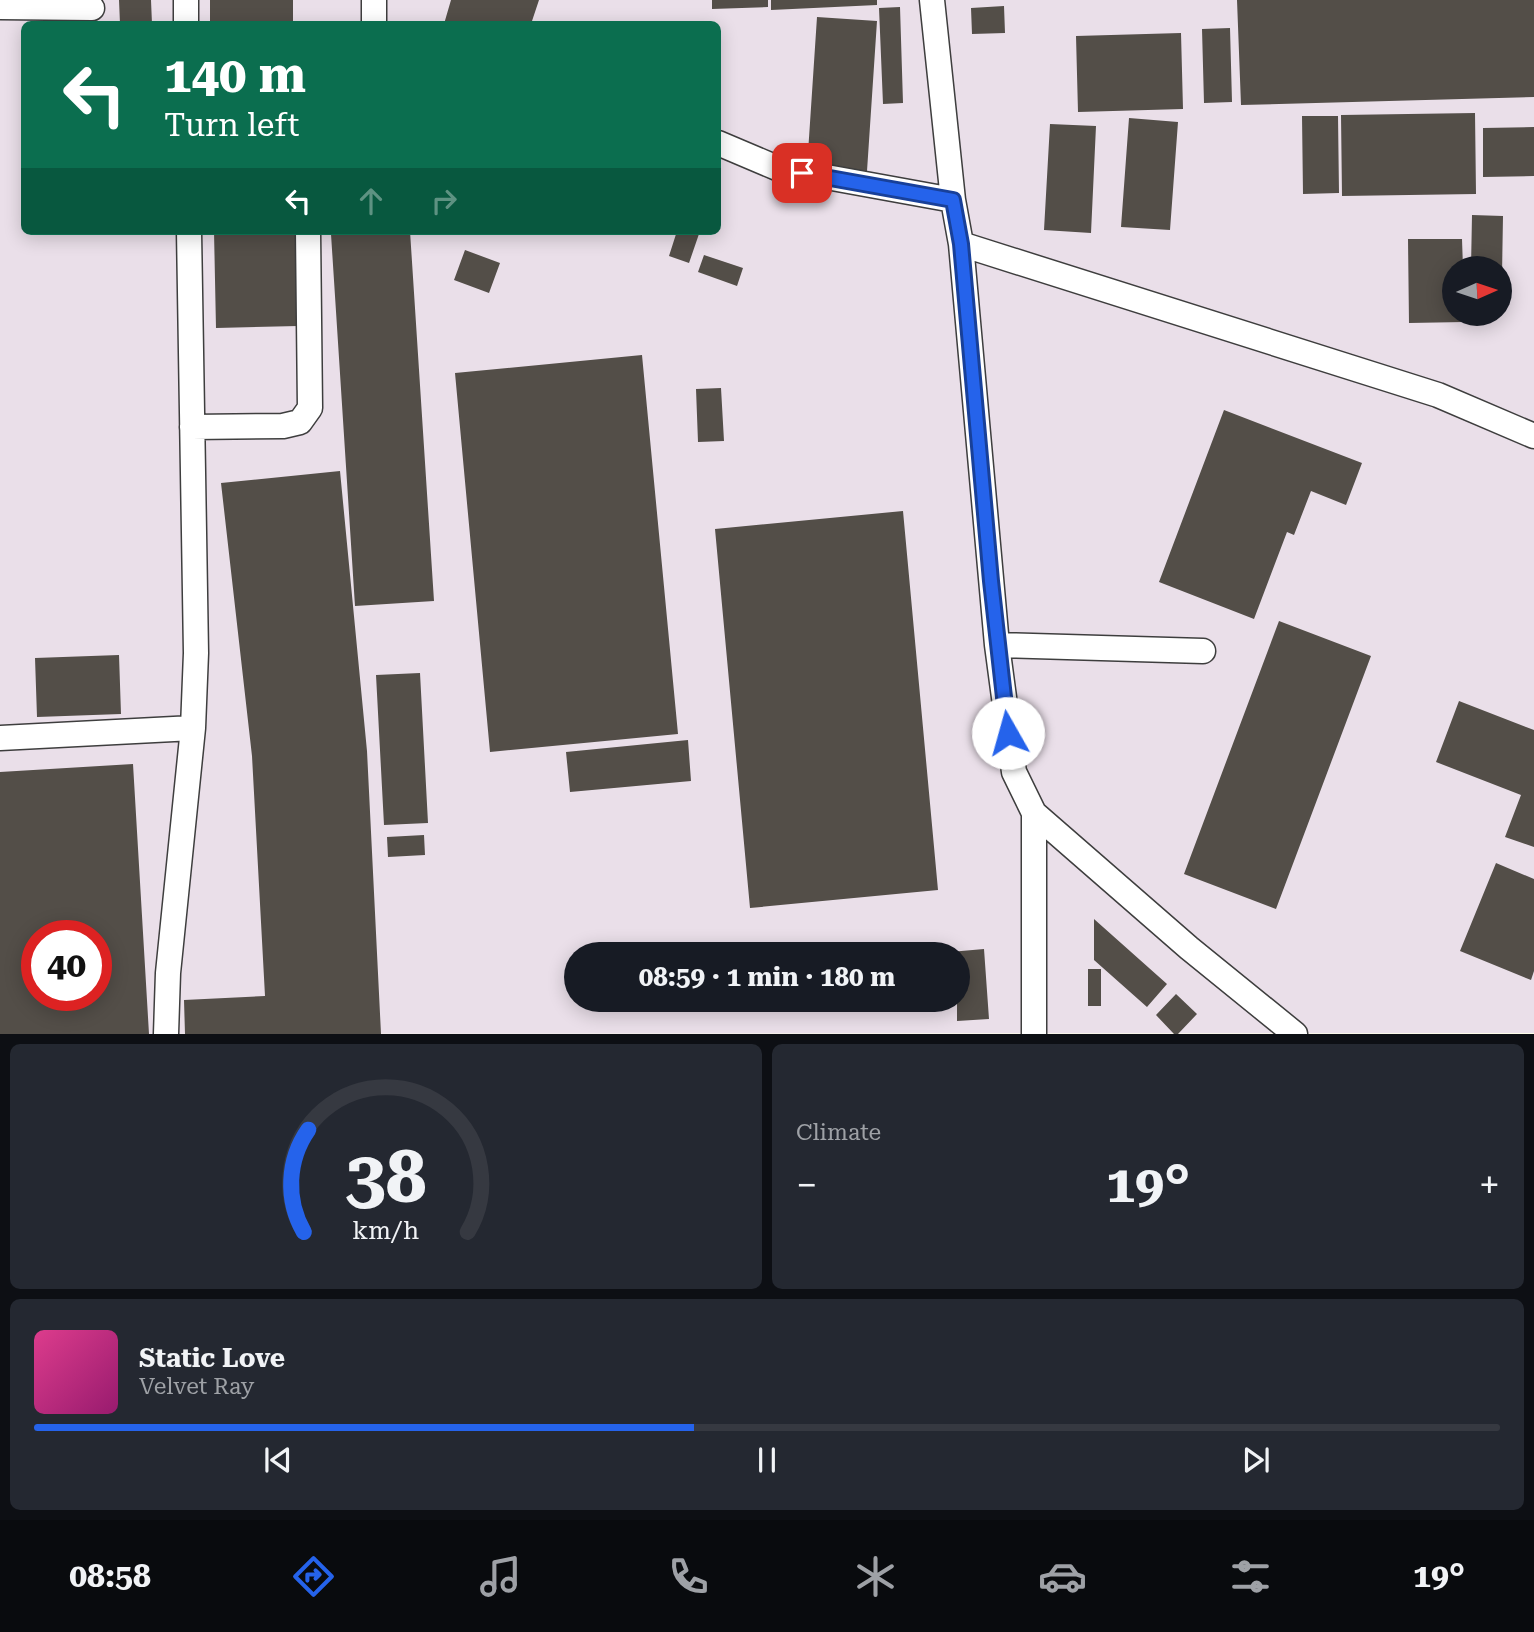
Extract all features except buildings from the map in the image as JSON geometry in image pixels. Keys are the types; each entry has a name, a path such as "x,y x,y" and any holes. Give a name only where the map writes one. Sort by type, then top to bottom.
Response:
{"street":[{"path":"186,0 186,21"},
{"path":"932,0 953,200 961,244 997,645 1014,772 1034,814 1189,948 1295,1034"},
{"path":"0,7 92,8"},
{"path":"721,143 777,168 953,200"},
{"path":"166,1034 168,973 193,728 196,653 189,235"},
{"path":"192,427 283,426 300,422 310,408 308,235"},
{"path":"961,244 1438,395 1534,436"},
{"path":"997,645 1203,651"},
{"path":"0,738 193,728"},
{"path":"1034,814 1034,1034"}],"shaded area":[{"path":"0,0 1534,0 1534,1033 0,1034"}],"route":[{"path":"802,173 953,200 961,244 997,645 1008,733"}]}
